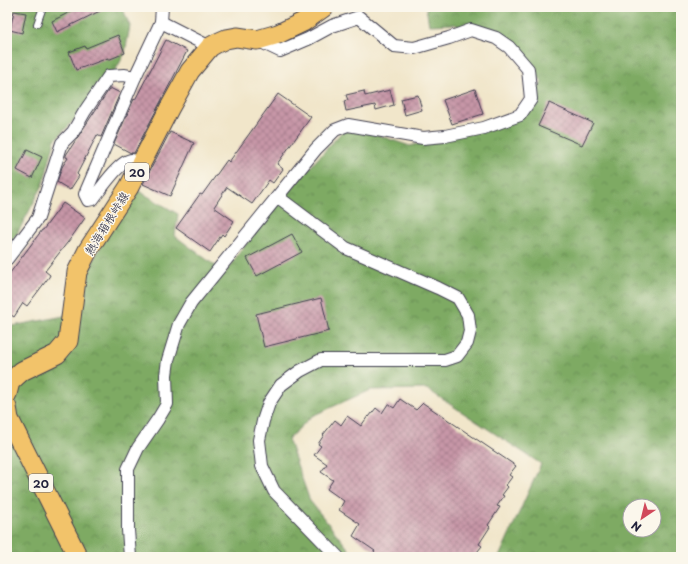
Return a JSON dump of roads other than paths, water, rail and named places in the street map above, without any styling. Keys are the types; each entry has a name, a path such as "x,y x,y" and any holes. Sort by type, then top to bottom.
{"main road":[{"name":"熱海箱根峠線","path":"7,394 10,382 22,371 57,354 68,341 77,272 88,250 129,187 168,109 190,71 210,47 226,39 237,37 258,40 278,34 303,22 324,7"},
{"name":"20","path":"7,407 9,419 78,557"}],"street":[{"path":"141,163 132,160 125,162 109,178 93,199 88,200 85,194 135,77 161,22 162,7"},
{"path":"130,557 128,530 128,469 138,448 167,404 166,375 168,360 179,324 191,304 316,149 335,130 348,125 424,138 445,136 484,128 520,116 531,99 528,69 509,47 496,38 471,30 414,48 394,46 359,17 332,26 308,39 280,51 258,40"},
{"path":"161,22 210,47"},
{"path":"7,259 38,218 62,143 73,132 85,111 109,76 124,75 135,77"},
{"path":"278,197 346,248 458,298 468,315 470,331 467,344 458,356 445,360 321,360 300,371 281,385 269,403 259,440 262,466 274,491 338,557"}],"lane":[{"path":"37,24 43,7"}]}
